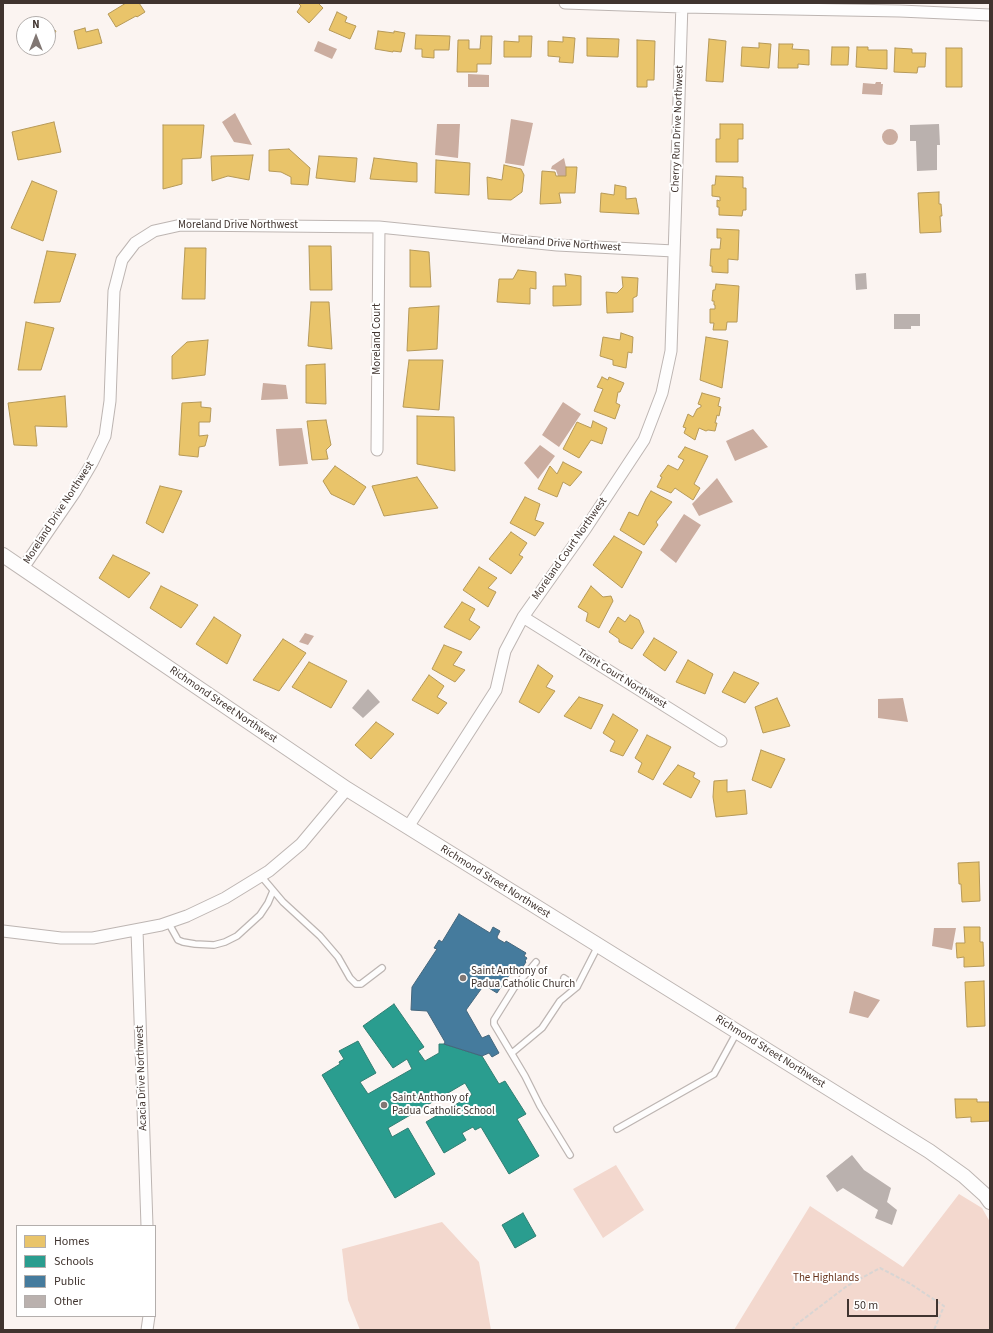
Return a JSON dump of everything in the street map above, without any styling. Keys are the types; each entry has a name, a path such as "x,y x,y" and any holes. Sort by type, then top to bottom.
{"street":[{"path":"565,3 886,7 990,16"},
{"name":"Cherry Run Drive Northwest","path":"674,251 682,5"},
{"name":"Moreland Drive Northwest","path":"23,568 75,492 92,463 105,436 110,401 114,291 122,260 135,243 154,231 181,225 379,227 557,245 674,251"},
{"name":"Moreland Court","path":"378,450 379,227"},
{"name":"Moreland Court Northwest","path":"408,827 496,690 505,651 523,617 586,528 644,440 662,393 671,351 674,251"},
{"name":"Richmond Street Northwest","path":"3,555 347,789 929,1151 964,1176 985,1195 990,1202"},
{"name":"Trent Court Northwest","path":"523,617 721,741"},
{"path":"3,930 61,938 93,938 137,930 168,922 206,908 269,871 301,844 347,789"},
{"name":"Acacia Drive Northwest","path":"137,930 147,1225"},
{"path":"147,1330 149,1317"}],"lane":[{"path":"261,876 273,891 320,936 338,957 350,978 356,984 361,984 382,968"},
{"path":"168,922 178,940 195,944 214,945 225,942 237,936 260,915 273,891"},
{"path":"512,1053 542,1028 560,1001 577,987 598,946"},
{"path":"536,962 514,988 494,1020 495,1027 512,1053 540,1106 570,1155"},
{"path":"564,978 577,987"},
{"path":"617,1129 714,1074 737,1032"}],"path":[{"path":"792,1330 797,1324 847,1286 880,1268 909,1283 944,1306 934,1330"}],"green space":[{"path":"616,1165 644,1210 603,1238 573,1189"},
{"name":"The Highlands","path":"959,1194 982,1208 990,1222 990,1330 734,1330 810,1206 903,1267"},
{"path":"442,1222 479,1262 491,1330 360,1330 348,1300 342,1249"}],"shaded area":[{"path":"318,41 337,49 332,59 314,51"},
{"path":"468,74 489,75 489,87 468,87"},
{"path":"876,82 881,82 881,84 883,84 882,95 862,94 863,83 875,84"},
{"path":"235,113 252,145 234,142 222,122"},
{"path":"511,119 533,123 524,166 505,163"},
{"path":"437,124 460,124 458,158 435,155"},
{"path":"890,129 897,134 898,137 893,144 890,145 883,140 882,137 887,130"},
{"path":"564,158 566,176 558,176 556,170 551,169 552,166"},
{"path":"263,383 286,385 288,399 261,400"},
{"path":"563,402 581,414 559,447 542,435"},
{"path":"302,428 308,464 279,466 276,429"},
{"path":"753,429 768,447 735,461 726,441"},
{"path":"540,445 555,456 538,479 524,463"},
{"path":"717,478 733,502 699,516 692,504"},
{"path":"684,514 701,525 676,563 660,550"},
{"path":"305,633 314,636 308,645 299,642"},
{"path":"903,698 908,722 878,718 878,699"},
{"path":"934,928 956,928 952,950 932,946"},
{"path":"854,991 880,1000 868,1018 849,1013"}],"building: Homes":[{"path":"126,3 139,3 145,12 116,27 108,14"},
{"path":"298,3 318,3 323,8 309,23 297,12 301,6"},
{"path":"337,12 347,17 345,22 356,26 350,39 329,30"},
{"path":"85,28 86,32 98,29 102,43 78,49 74,31"},
{"path":"378,31 405,33 401,52 375,49"},
{"path":"416,35 450,36 449,50 434,50 434,58 422,57 422,49 415,49"},
{"path":"481,36 492,36 491,64 477,64 477,72 457,72 458,40 469,40 469,49 480,49"},
{"path":"519,36 532,36 531,57 504,57 504,41 519,42"},
{"path":"563,37 575,38 573,63 559,62 560,57 548,56 548,41 563,42"},
{"path":"587,38 619,39 618,57 587,56"},
{"path":"709,39 726,41 723,82 706,81"},
{"path":"637,40 655,41 654,80 647,80 647,87 637,87"},
{"path":"759,43 771,44 769,68 741,66 742,47 759,48"},
{"path":"779,44 793,44 792,49 809,50 809,65 798,64 798,68 778,68"},
{"path":"832,47 849,47 848,65 831,65"},
{"path":"857,47 868,47 868,50 887,50 887,69 856,67"},
{"path":"895,48 912,49 912,53 926,53 925,67 918,67 917,73 894,72"},
{"path":"946,48 962,48 962,87 946,87"},
{"path":"54,122 61,152 18,160 12,132"},
{"path":"720,124 743,124 743,139 738,139 738,162 716,162 716,139 720,139"},
{"path":"163,125 204,125 201,158 182,159 182,184 163,189"},
{"path":"289,149 310,168 308,185 291,184 291,177 281,172 269,171 269,150"},
{"path":"253,155 249,180 228,176 212,181 211,156"},
{"path":"319,156 357,158 355,182 316,178"},
{"path":"374,158 417,163 417,182 370,179"},
{"path":"436,160 470,163 469,195 435,193"},
{"path":"504,165 521,169 524,175 522,192 511,200 488,199 487,177 502,180"},
{"path":"566,167 577,167 575,193 559,193 561,203 540,204 542,171 555,172 556,176 566,176"},
{"path":"716,176 743,177 743,188 746,188 746,210 743,210 742,216 719,215 717,200 720,201 720,197 712,196 712,185 715,185"},
{"path":"32,181 57,191 43,241 11,228"},
{"path":"615,185 626,187 626,199 636,198 639,214 600,212 601,193 614,195"},
{"path":"939,192 939,204 941,204 942,216 940,216 941,232 920,233 918,193"},
{"path":"717,229 739,230 738,260 728,259 728,273 712,272 712,266 710,266 711,249 720,249 721,238 717,238"},
{"path":"309,246 331,246 332,290 310,290"},
{"path":"185,248 206,248 205,299 182,299"},
{"path":"410,250 429,252 431,287 410,287"},
{"path":"47,251 76,254 60,302 34,303"},
{"path":"518,270 536,272 536,289 530,288 530,304 497,302 499,279 513,279"},
{"path":"565,274 581,276 581,305 553,306 553,286 566,286"},
{"path":"622,277 638,278 637,296 633,298 633,312 607,313 606,292 617,293 623,287"},
{"path":"716,284 739,286 737,322 727,322 726,330 713,330 714,323 710,323 710,309 715,309 714,301 712,301 713,290 715,290"},
{"path":"311,302 329,302 332,349 308,346"},
{"path":"439,306 437,349 407,351 409,308"},
{"path":"26,322 54,328 41,370 18,370"},
{"path":"621,333 633,337 632,353 628,352 626,368 613,365 613,360 600,356 603,337 620,340"},
{"path":"706,337 728,341 722,388 700,380"},
{"path":"208,340 205,375 172,379 172,356 187,342"},
{"path":"409,360 443,360 439,410 403,407"},
{"path":"325,364 326,404 306,403 306,365"},
{"path":"602,377 608,380 609,377 624,383 620,392 618,392 616,403 620,405 615,419 594,411 603,389 597,387"},
{"path":"702,393 720,398 718,406 721,407 719,416 717,415 715,423 717,423 715,431 706,431 699,428 695,440 684,433 686,428 683,427 688,414 693,417 697,409 701,407 701,405 698,404"},
{"path":"65,396 67,427 35,426 37,446 14,445 8,403"},
{"path":"201,402 201,407 211,408 210,422 199,422 199,436 208,435 205,446 199,447 198,457 179,455 182,403"},
{"path":"417,416 454,417 455,471 417,464"},
{"path":"326,420 331,445 326,450 328,459 312,460 307,421"},
{"path":"593,421 607,428 602,444 591,440 579,458 563,449 577,422 591,428"},
{"path":"685,447 708,456 694,484 700,488 693,500 675,488 671,493 657,487 662,477 660,476 668,465 678,470 684,460 678,457"},
{"path":"563,462 582,472 570,486 563,482 557,497 538,489 550,466 557,474"},
{"path":"335,466 366,487 354,505 331,494 323,481"},
{"path":"417,477 438,508 384,516 372,486"},
{"path":"160,486 182,491 163,533 146,523"},
{"path":"651,491 672,502 656,522 658,525 644,545 620,530 629,512 638,516"},
{"path":"525,497 540,504 535,520 544,523 535,536 510,523"},
{"path":"511,532 527,543 519,555 523,557 511,574 489,559"},
{"path":"614,536 642,552 622,588 593,565"},
{"path":"113,555 150,573 129,598 99,578"},
{"path":"479,567 497,578 488,588 496,592 488,607 463,590"},
{"path":"161,586 198,605 181,628 150,608"},
{"path":"591,586 603,597 611,596 613,601 599,628 586,621 588,613 578,607"},
{"path":"462,602 475,609 469,620 480,627 470,640 444,627"},
{"path":"630,615 639,620 644,632 632,649 619,642 619,639 609,632 618,617 625,622"},
{"path":"214,617 241,635 227,664 196,644"},
{"path":"654,638 677,652 665,671 643,655"},
{"path":"283,639 306,653 279,691 253,680"},
{"path":"444,645 462,652 453,665 465,670 455,682 432,669"},
{"path":"688,660 713,674 705,694 676,682"},
{"path":"309,662 347,681 331,708 292,687"},
{"path":"538,665 553,676 546,687 555,691 539,713 519,702"},
{"path":"734,672 759,683 745,703 722,692"},
{"path":"429,675 444,686 437,697 447,703 438,714 412,700"},
{"path":"579,697 603,705 591,729 564,716"},
{"path":"777,698 790,726 763,733 755,707"},
{"path":"613,714 638,730 623,756 610,751 615,741 603,733"},
{"path":"376,722 394,734 371,759 355,745"},
{"path":"647,735 671,747 653,780 638,772 642,763 635,758"},
{"path":"761,750 785,759 771,788 752,780"},
{"path":"678,765 695,773 693,777 700,781 691,798 663,784"},
{"path":"727,780 727,792 745,790 747,814 716,817 713,797 714,781"},
{"path":"979,862 980,901 962,902 958,863"},
{"path":"964,927 980,927 980,942 983,942 984,966 964,967 964,957 957,958 956,943 965,943"},
{"path":"984,981 985,1026 967,1027 965,982"},
{"path":"955,1099 977,1099 977,1102 990,1102 990,1121 971,1122 971,1117 956,1118"}],"building: Schools":[{"name":"Saint Anthony of Padua Catholic School","path":"394,1004 424,1047 418,1051 425,1061 439,1053 439,1044 444,1044 482,1056 499,1084 505,1081 526,1114 517,1119 539,1156 509,1174 481,1127 475,1130 473,1127 462,1133 466,1140 444,1153 426,1122 472,1095 465,1083 388,1128 392,1137 408,1128 435,1174 395,1198 322,1075 340,1064 339,1062 344,1059 339,1051 358,1041 376,1073 360,1082 368,1094 412,1069 407,1059 393,1068 363,1026"},
{"path":"523,1213 536,1236 515,1248 502,1225"}],"building: Public":[{"name":"Saint Anthony of Padua Catholic Church","path":"459,914 490,933 493,927 500,931 497,937 498,939 505,943 506,941 526,953 524,956 527,958 525,961 526,962 520,971 514,968 497,993 484,985 466,1010 482,1038 489,1035 499,1053 492,1057 489,1053 482,1056 444,1044 445,1042 427,1011 411,1010 412,987 437,949 434,948 439,940 442,942"}],"building: Other":[{"path":"939,124 940,145 937,145 937,170 917,171 916,141 910,141 910,125"},
{"path":"866,273 867,289 856,290 855,274"},
{"path":"894,314 920,314 920,326 911,326 911,329 894,329"},
{"path":"368,689 380,702 363,718 352,708"},
{"path":"852,1155 864,1170 891,1188 887,1202 897,1210 892,1225 875,1218 878,1210 843,1188 837,1192 826,1176"}],"place":[{"name":"Saint Anthony of Padua Catholic Church","path":"463,978"},
{"name":"Saint Anthony of Padua Catholic School","path":"384,1105"}]}
